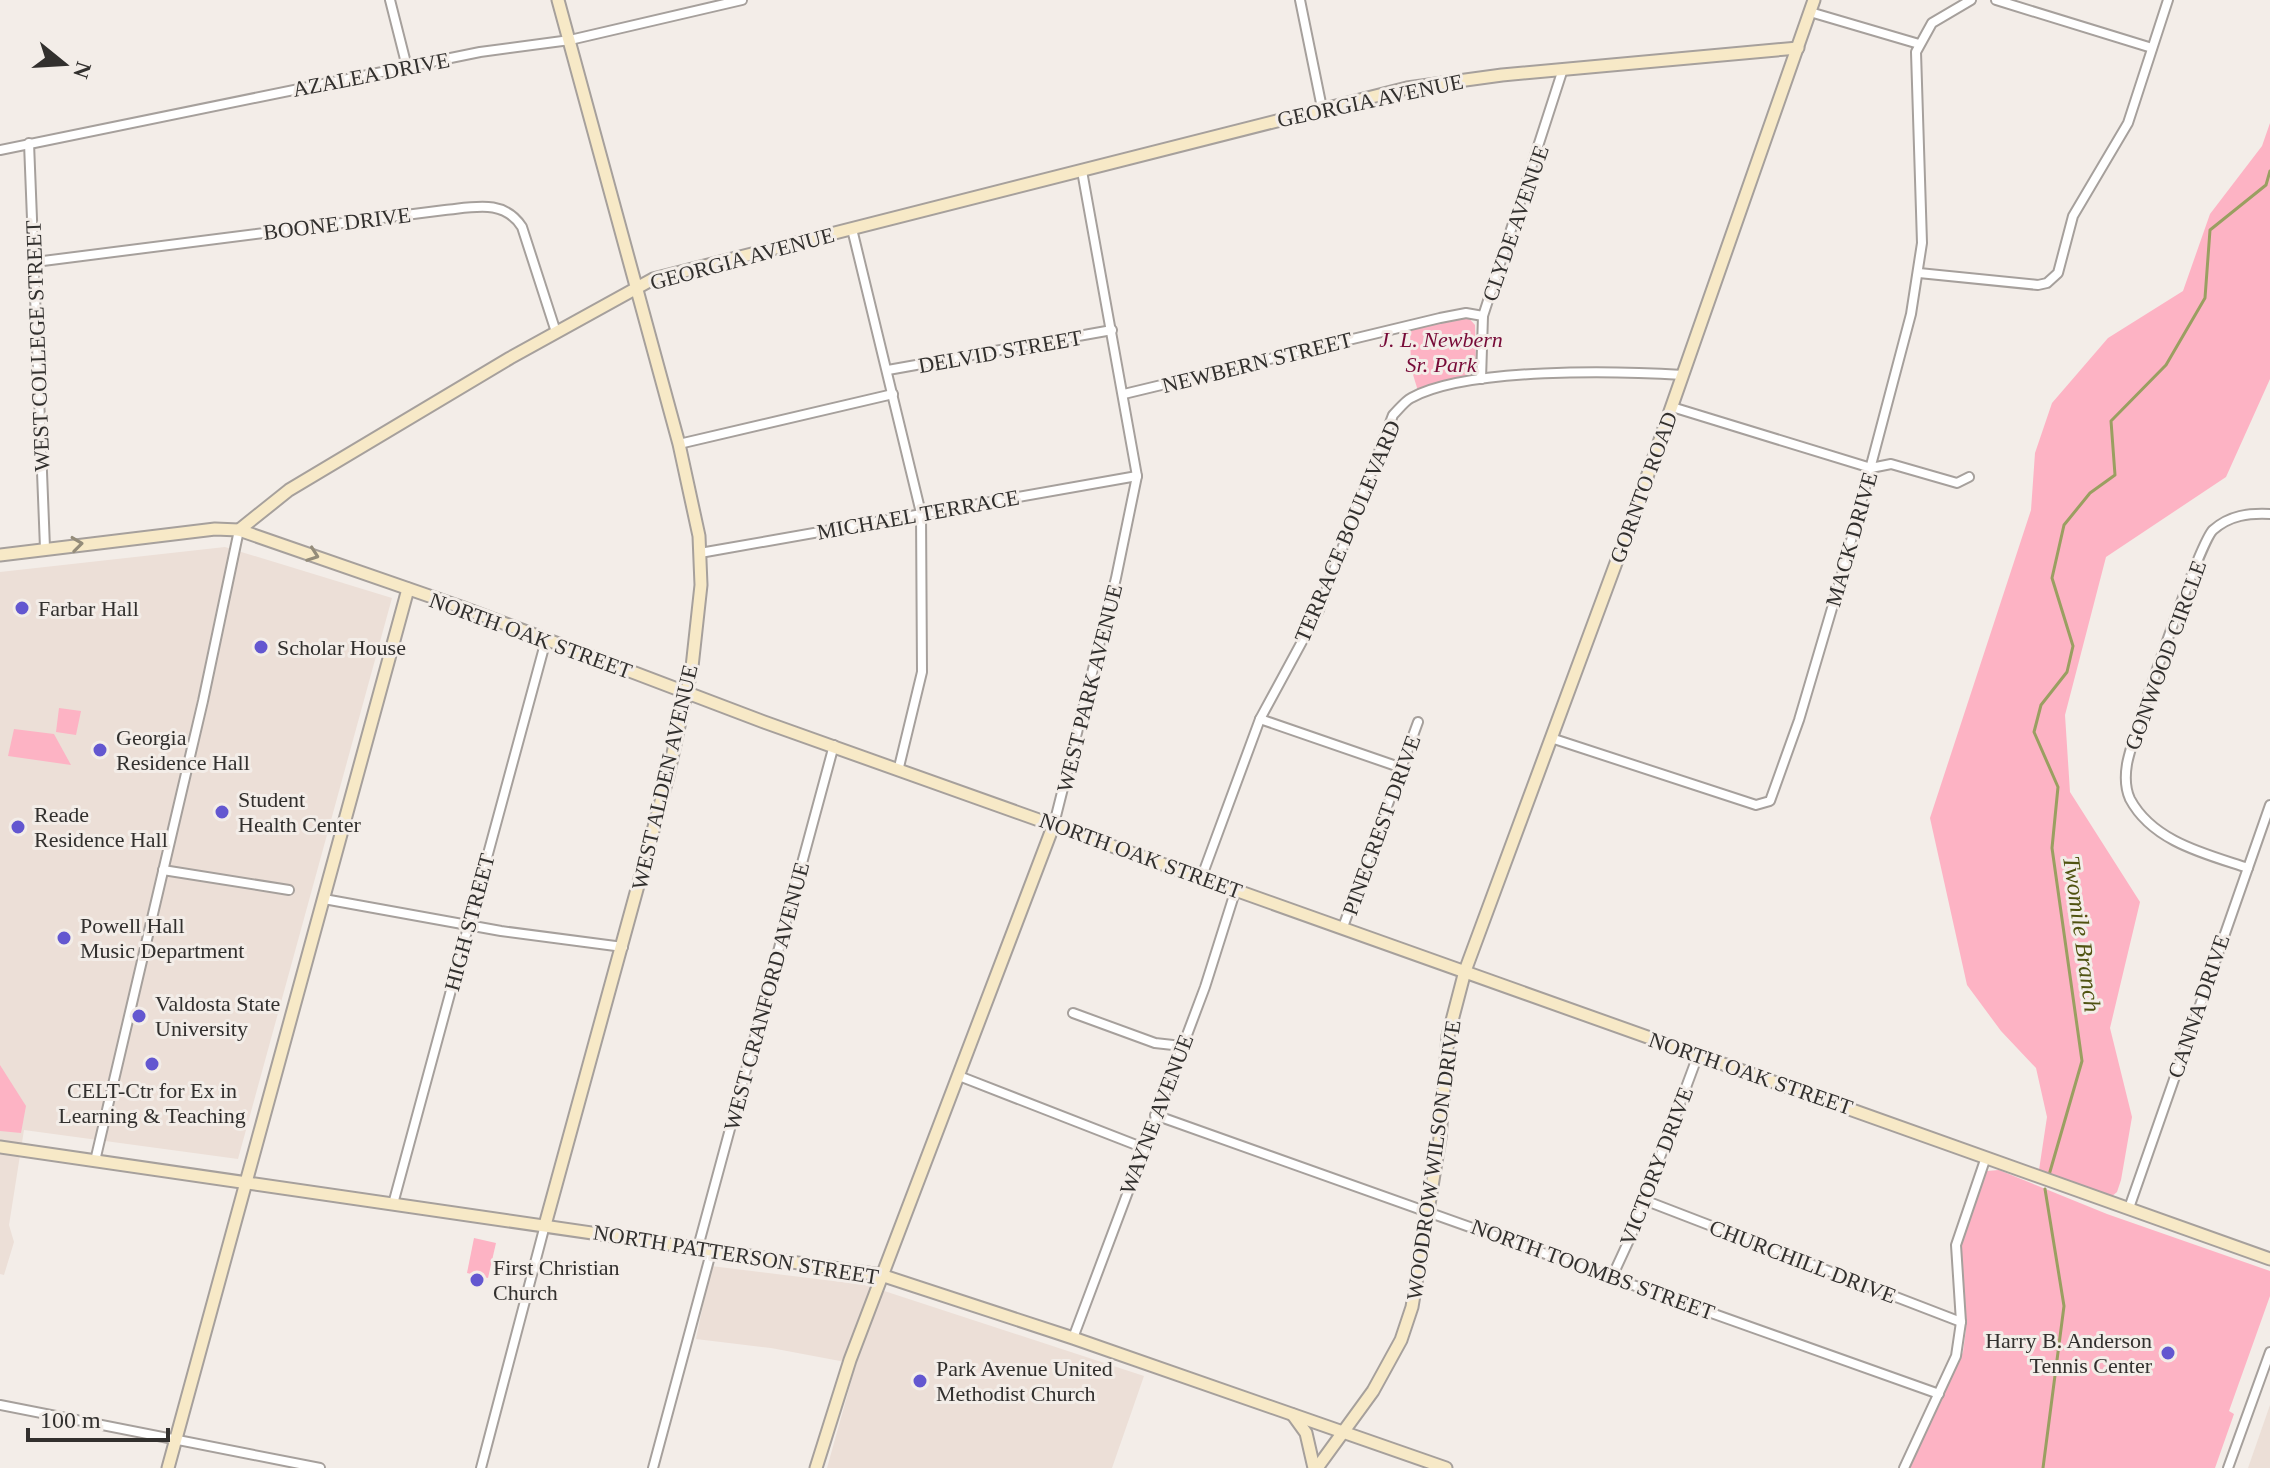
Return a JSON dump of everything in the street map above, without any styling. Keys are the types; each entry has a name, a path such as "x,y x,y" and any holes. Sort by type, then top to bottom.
{"street":[{"path":"390,0 407,67"},
{"name":"WEST ALDEN AVENUE","path":"545,1225 623,947 687,694 701,585 700,553 679,444 558,0"},
{"name":"AZALEA DRIVE","path":"0,150 407,67 539,42 570,40 742,0"},
{"path":"1300,0 1322,108"},
{"path":"1812,6 1919,44 1932,23 1971,0"},
{"path":"1996,0 2152,48"},
{"path":"1919,273 2038,285 2052,279 2064,258 2073,216 2128,123 2168,0"},
{"name":"GORNTO ROAD","path":"1465,971 1672,407 1812,6"},
{"name":"MACK DRIVE","path":"1551,738 1756,805 1770,801 1799,720 1871,468 1919,273 1922,243 1915,66 1919,44"},
{"name":"GEORGIA AVENUE","path":"239,530 289,490 556,332 653,279 1322,108 1448,81 1798,48"},
{"name":"CLYDE AVENUE","path":"1481,379 1483,316 1563,69"},
{"name":"WEST COLLEGE STREET","path":"29,143 45,548"},
{"name":"WEST PARK AVENUE","path":"816,1468 836,1401 881,1275 1054,824 1116,578 1137,476 1082,171"},
{"name":"BOONE DRIVE","path":"35,262 445,210 498,207 513,214 522,227 556,332"},
{"path":"852,229 921,513 922,672 899,767"},
{"name":"NEWBERN STREET","path":"1124,394 1440,318 1466,313 1483,316"},
{"name":"DELVID STREET","path":"888,370 1112,330"},
{"name":"TERRACE BOULEVARD","path":"1202,876 1260,719 1318,612 1393,415 1410,398 1481,379 1625,372 1683,375"},
{"name":"DELVID STREET","path":"679,444 893,394"},
{"path":"1672,407 1871,468 1891,464 1957,483 1969,477"},
{"name":"MICHAEL TERRACE","path":"700,553 1137,476"},
{"name":"GONWOOD CIRCLE","path":"2248,868 2182,844 2157,830 2129,797 2126,776 2144,709 2211,532 2241,515 2270,514"},
{"name":"NORTH OAK STREET","path":"0,555 215,529 239,530 408,589 687,694 899,767 2270,1259"},
{"path":"95,1161 239,530"},
{"path":"168,1468 408,589"},
{"name":"HIGH STREET","path":"393,1204 546,640"},
{"path":"1260,719 1402,768"},
{"name":"PINECREST DRIVE","path":"1343,927 1418,722"},
{"name":"WEST CRANFORD AVENUE","path":"698,1247 834,745"},
{"name":"CANNA DRIVE","path":"2129,1208 2270,805"},
{"path":"163,870 289,890"},
{"name":"WAYNE AVENUE","path":"1073,1338 1182,1046 1236,889"},
{"path":"324,899 469,926 623,947"},
{"name":"WOODROW WILSON DRIVE","path":"1316,1468 1346,1432 1401,1340 1412,1307 1440,1138 1448,1036 1465,971"},
{"path":"1073,1013 1155,1043 1182,1046"},
{"name":"VICTORY DRIVE","path":"1612,1277 1698,1055"},
{"path":"959,1076 1144,1148"},
{"name":"NORTH TOOMBS STREET","path":"1155,1115 1939,1394"},
{"name":"NORTH PATTERSON STREET","path":"0,1147 881,1275 1073,1338 1446,1468"},
{"path":"1904,1468 1956,1356 1961,1322 1956,1245 1986,1157"},
{"name":"CHURCHILL DRIVE","path":"1644,1200 1961,1322"},
{"path":"481,1468 545,1225"},
{"path":"653,1468 712,1249"},
{"path":"2228,1468 2270,1352"},
{"path":"0,1405 320,1468"},
{"path":"1293,1414 1306,1433 1316,1468"}],"shaded area":[{"name":"Valdosta State University","path":"225,547 392,598 238,1159 24,1130 9,1225 14,1242 4,1275 0,1274 0,572"},
{"path":"711,1266 866,1285 1144,1376 1112,1468 827,1468 856,1364 771,1348 696,1339"},
{"path":"2270,1405 2270,1468 2248,1468"}],"green space":[{"path":"2270,123 2270,379 2226,477 2106,557 2065,715 2070,792 2140,902 2110,1028 2132,1117 2121,1180 2117,1192 2111,1197 2039,1170 2047,1117 2036,1068 2001,1031 1967,985 1930,818 2031,510 2035,453 2052,403 2108,338 2183,291 2210,214 2262,146"},
{"name":"J. L. Newbern Sr. Park","path":"1466,315 1475,325 1476,367 1473,376 1418,391 1411,368 1410,327"},
{"path":"59,708 81,711 76,735 56,732"},
{"path":"14,729 54,734 71,765 8,756"},
{"path":"0,1065 26,1106 21,1133 0,1131"},
{"path":"1999,1170 2107,1214 2270,1271 2270,1296 2229,1411 2234,1414 2215,1468 1908,1468 1963,1352 1966,1329 1958,1250 1983,1175 1987,1171"},
{"path":"474,1238 496,1243 488,1278 467,1273"}],"waterway":[{"name":"Twomile Branch","path":"2049,1175 2082,1061 2052,848 2058,787 2034,732 2041,705 2067,672 2073,646 2052,578 2064,525 2090,493 2115,475 2111,421 2166,365 2205,298 2210,230 2266,185 2270,171"},
{"name":"Twomile Branch","path":"2043,1468 2064,1306 2045,1189"}],"place":[{"name":"Farbar Hall","path":"22,608"},
{"name":"Scholar House","path":"261,647"},
{"name":"Georgia Residence Hall","path":"100,750"},
{"name":"Student Health Center","path":"222,812"},
{"name":"Reade Residence Hall","path":"18,827"},
{"name":"Powell Hall Music Department","path":"64,938"},
{"name":"Valdosta State University","path":"139,1016"},
{"name":"CELT-Ctr for Ex in Learning & Teaching","path":"152,1064"},
{"name":"First Christian Church","path":"477,1280"},
{"name":"Harry B. Anderson Tennis Center","path":"2168,1353"},
{"name":"Park Avenue United Methodist Church","path":"920,1381"}]}
